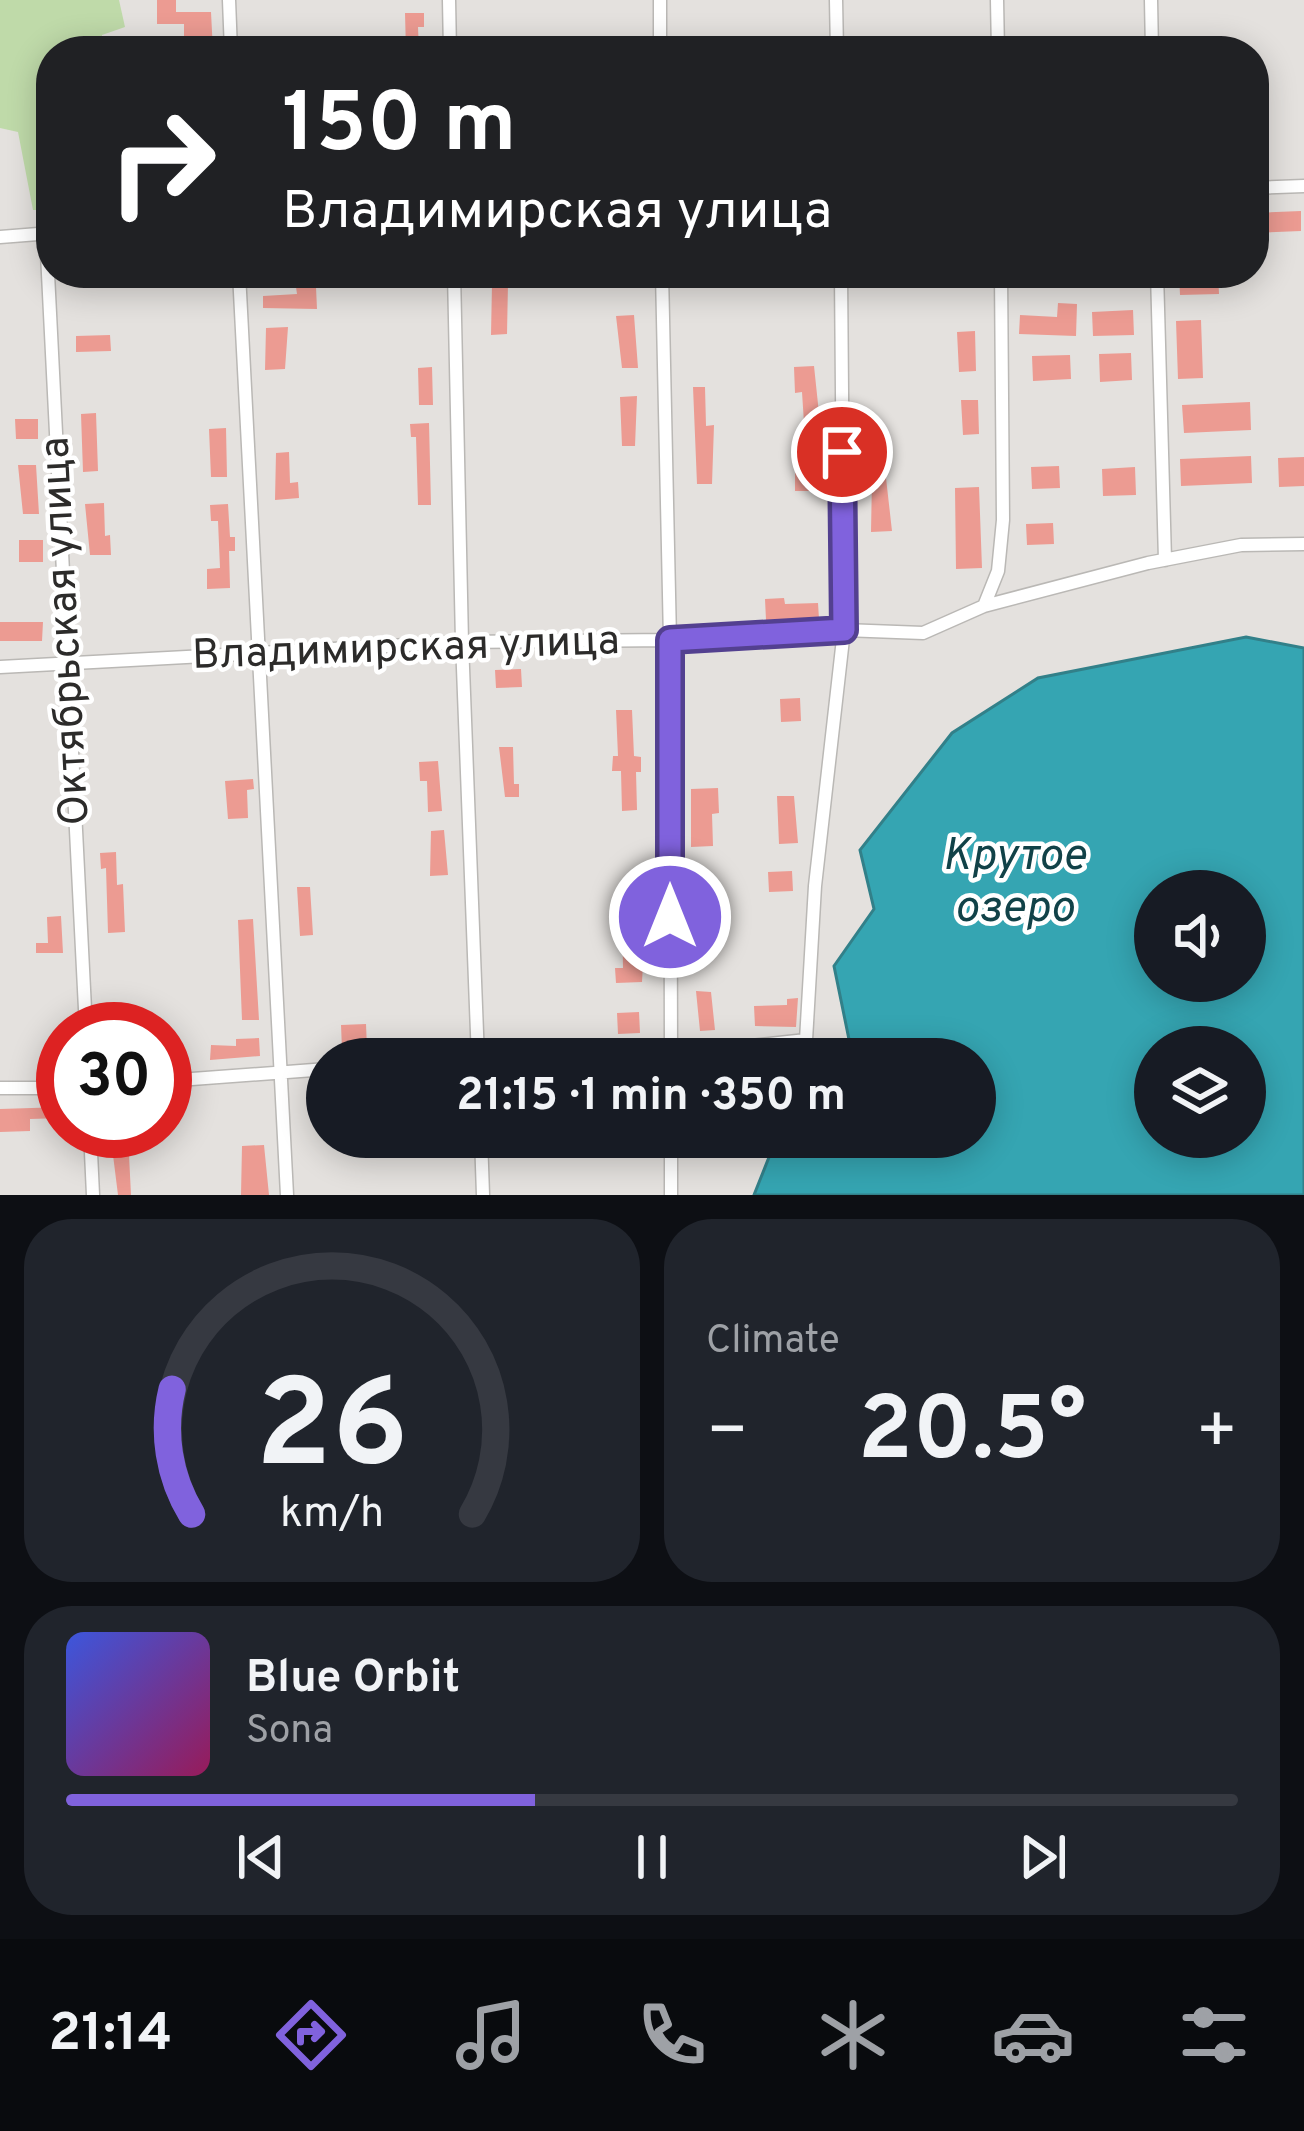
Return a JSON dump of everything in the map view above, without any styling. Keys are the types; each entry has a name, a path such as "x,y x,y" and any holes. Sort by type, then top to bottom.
{"street":[{"path":"229,0 230,36"},
{"path":"448,0 449,36"},
{"path":"660,0 661,36"},
{"path":"836,0 837,36"},
{"path":"997,0 998,36"},
{"path":"1151,0 1152,36"},
{"path":"1269,187 1304,186"},
{"path":"0,237 36,234"},
{"name":"Октябрьская улица","path":"51,288 85,1002"},
{"path":"240,288 287,1195"},
{"path":"454,288 477,1038"},
{"path":"662,288 670,640 671,1038"},
{"path":"806,1038 815,886 844,630 841,288"},
{"path":"984,606 998,571 1003,520 1001,288"},
{"path":"1157,288 1165,560"},
{"name":"Владимирская улица","path":"0,667 462,642 670,640 844,630 923,632 984,606 1165,560 1241,545 1304,544"},
{"path":"192,1079 306,1070"},
{"path":"0,1088 36,1088"},
{"path":"91,1158 93,1195"},
{"path":"482,1158 483,1195"},
{"path":"671,1158 671,1195"}],"green space":[{"path":"0,0 119,0 125,27 102,36 36,36 36,210 18,132 0,128"}],"water":[{"name":"Крутое озеро","path":"1246,637 1304,648 1304,1195 754,1195 769,1158 996,1158 996,1038 849,1038 834,966 874,909 860,850 952,733 1038,678"}],"building":[{"path":"157,0 176,0 176,12 211,12 212,36 184,36 184,24 157,24"},
{"path":"405,13 424,13 418,36 406,36"},
{"path":"1301,211 1301,231 1269,232 1269,212"},
{"path":"296,288 316,288 317,309 263,308 263,296 297,294"},
{"path":"492,288 508,288 507,334 491,335"},
{"path":"1180,288 1219,288 1219,294 1180,295"},
{"path":"1058,303 1077,304 1076,336 1019,334 1020,315 1057,317"},
{"path":"1133,310 1134,335 1093,336 1092,312"},
{"path":"634,315 638,368 622,368 616,316"},
{"path":"1201,320 1203,378 1178,379 1176,321"},
{"path":"288,327 285,369 265,370 266,328"},
{"path":"975,331 976,371 959,372 957,332"},
{"path":"110,335 111,351 76,352 76,336"},
{"path":"1131,353 1132,380 1100,382 1099,354"},
{"path":"1070,355 1071,379 1033,381 1032,356"},
{"path":"814,366 820,423 804,423 794,367"},
{"path":"432,367 433,405 419,405 418,368"},
{"path":"693,387 705,387 706,426 714,425 712,484 697,484"},
{"path":"637,396 635,446 622,446 620,397"},
{"path":"961,400 978,400 979,434 963,435"},
{"path":"1250,402 1251,430 1184,433 1182,405"},
{"path":"96,413 98,471 83,472 81,414"},
{"path":"15,419 38,419 38,439 16,439"},
{"path":"429,423 431,505 418,505 416,437 411,437 410,424"},
{"path":"226,428 227,477 211,477 209,429"},
{"path":"814,446 818,491 795,491 795,447"},
{"path":"289,452 290,483 298,482 299,498 275,500 276,453"},
{"path":"1251,456 1252,483 1181,486 1180,459"},
{"path":"1304,457 1304,486 1279,487 1278,458"},
{"path":"18,465 36,465 39,514 23,514"},
{"path":"1059,466 1060,488 1032,489 1031,467"},
{"path":"1135,467 1136,495 1103,496 1102,469"},
{"path":"886,478 892,531 871,532 872,479"},
{"path":"979,487 982,568 956,569 955,488"},
{"path":"104,503 111,555 90,555 85,504"},
{"path":"228,504 230,537 235,537 235,551 229,551 230,588 207,589 207,569 220,568 218,521 211,521 210,505"},
{"path":"1053,523 1054,544 1027,545 1026,524"},
{"path":"19,540 43,540 43,562 19,562"},
{"path":"784,598 785,604 818,603 819,619 766,620 765,599"},
{"path":"0,622 43,622 42,641 0,641"},
{"path":"521,669 522,687 496,688 495,670"},
{"path":"800,698 801,721 781,722 780,699"},
{"path":"616,710 632,710 634,756 641,757 641,772 636,772 637,810 622,811 621,771 612,771 613,756 618,756"},
{"path":"499,747 513,747 519,797 505,797"},
{"path":"438,761 442,811 428,812 427,781 420,781 419,762"},
{"path":"253,779 254,789 247,790 248,818 228,819 225,781"},
{"path":"718,788 719,813 712,814 713,846 691,847 691,789"},
{"path":"777,796 794,796 798,843 779,844"},
{"path":"444,830 448,875 430,876 431,831"},
{"path":"116,852 125,932 108,933 106,868 101,869 100,853"},
{"path":"792,871 793,891 769,892 768,872"},
{"path":"692,872 708,872 709,905 717,905 718,926 698,927"},
{"path":"297,887 310,887 313,935 300,936"},
{"path":"646,908 642,982 616,983 615,968 623,968 622,909"},
{"path":"61,916 63,953 36,953 36,943 48,943 47,917"},
{"path":"253,919 259,1020 242,1020 238,920"},
{"path":"696,991 711,992 715,1030 700,1031"},
{"path":"798,998 796,1027 755,1026 754,1006 787,1005 787,999"},
{"path":"639,1012 640,1033 618,1034 617,1013"},
{"path":"366,1024 367,1038 342,1038 341,1025"},
{"path":"259,1038 260,1056 210,1060 211,1045 236,1046 236,1039"},
{"path":"36,1108 36,1119 30,1119 30,1131 0,1132 0,1109"},
{"path":"264,1145 269,1195 241,1195 242,1146"},
{"path":"113,1158 129,1158 131,1195 118,1195"}],"route":[{"path":"670,917 670,640 844,630 842,452"}]}
